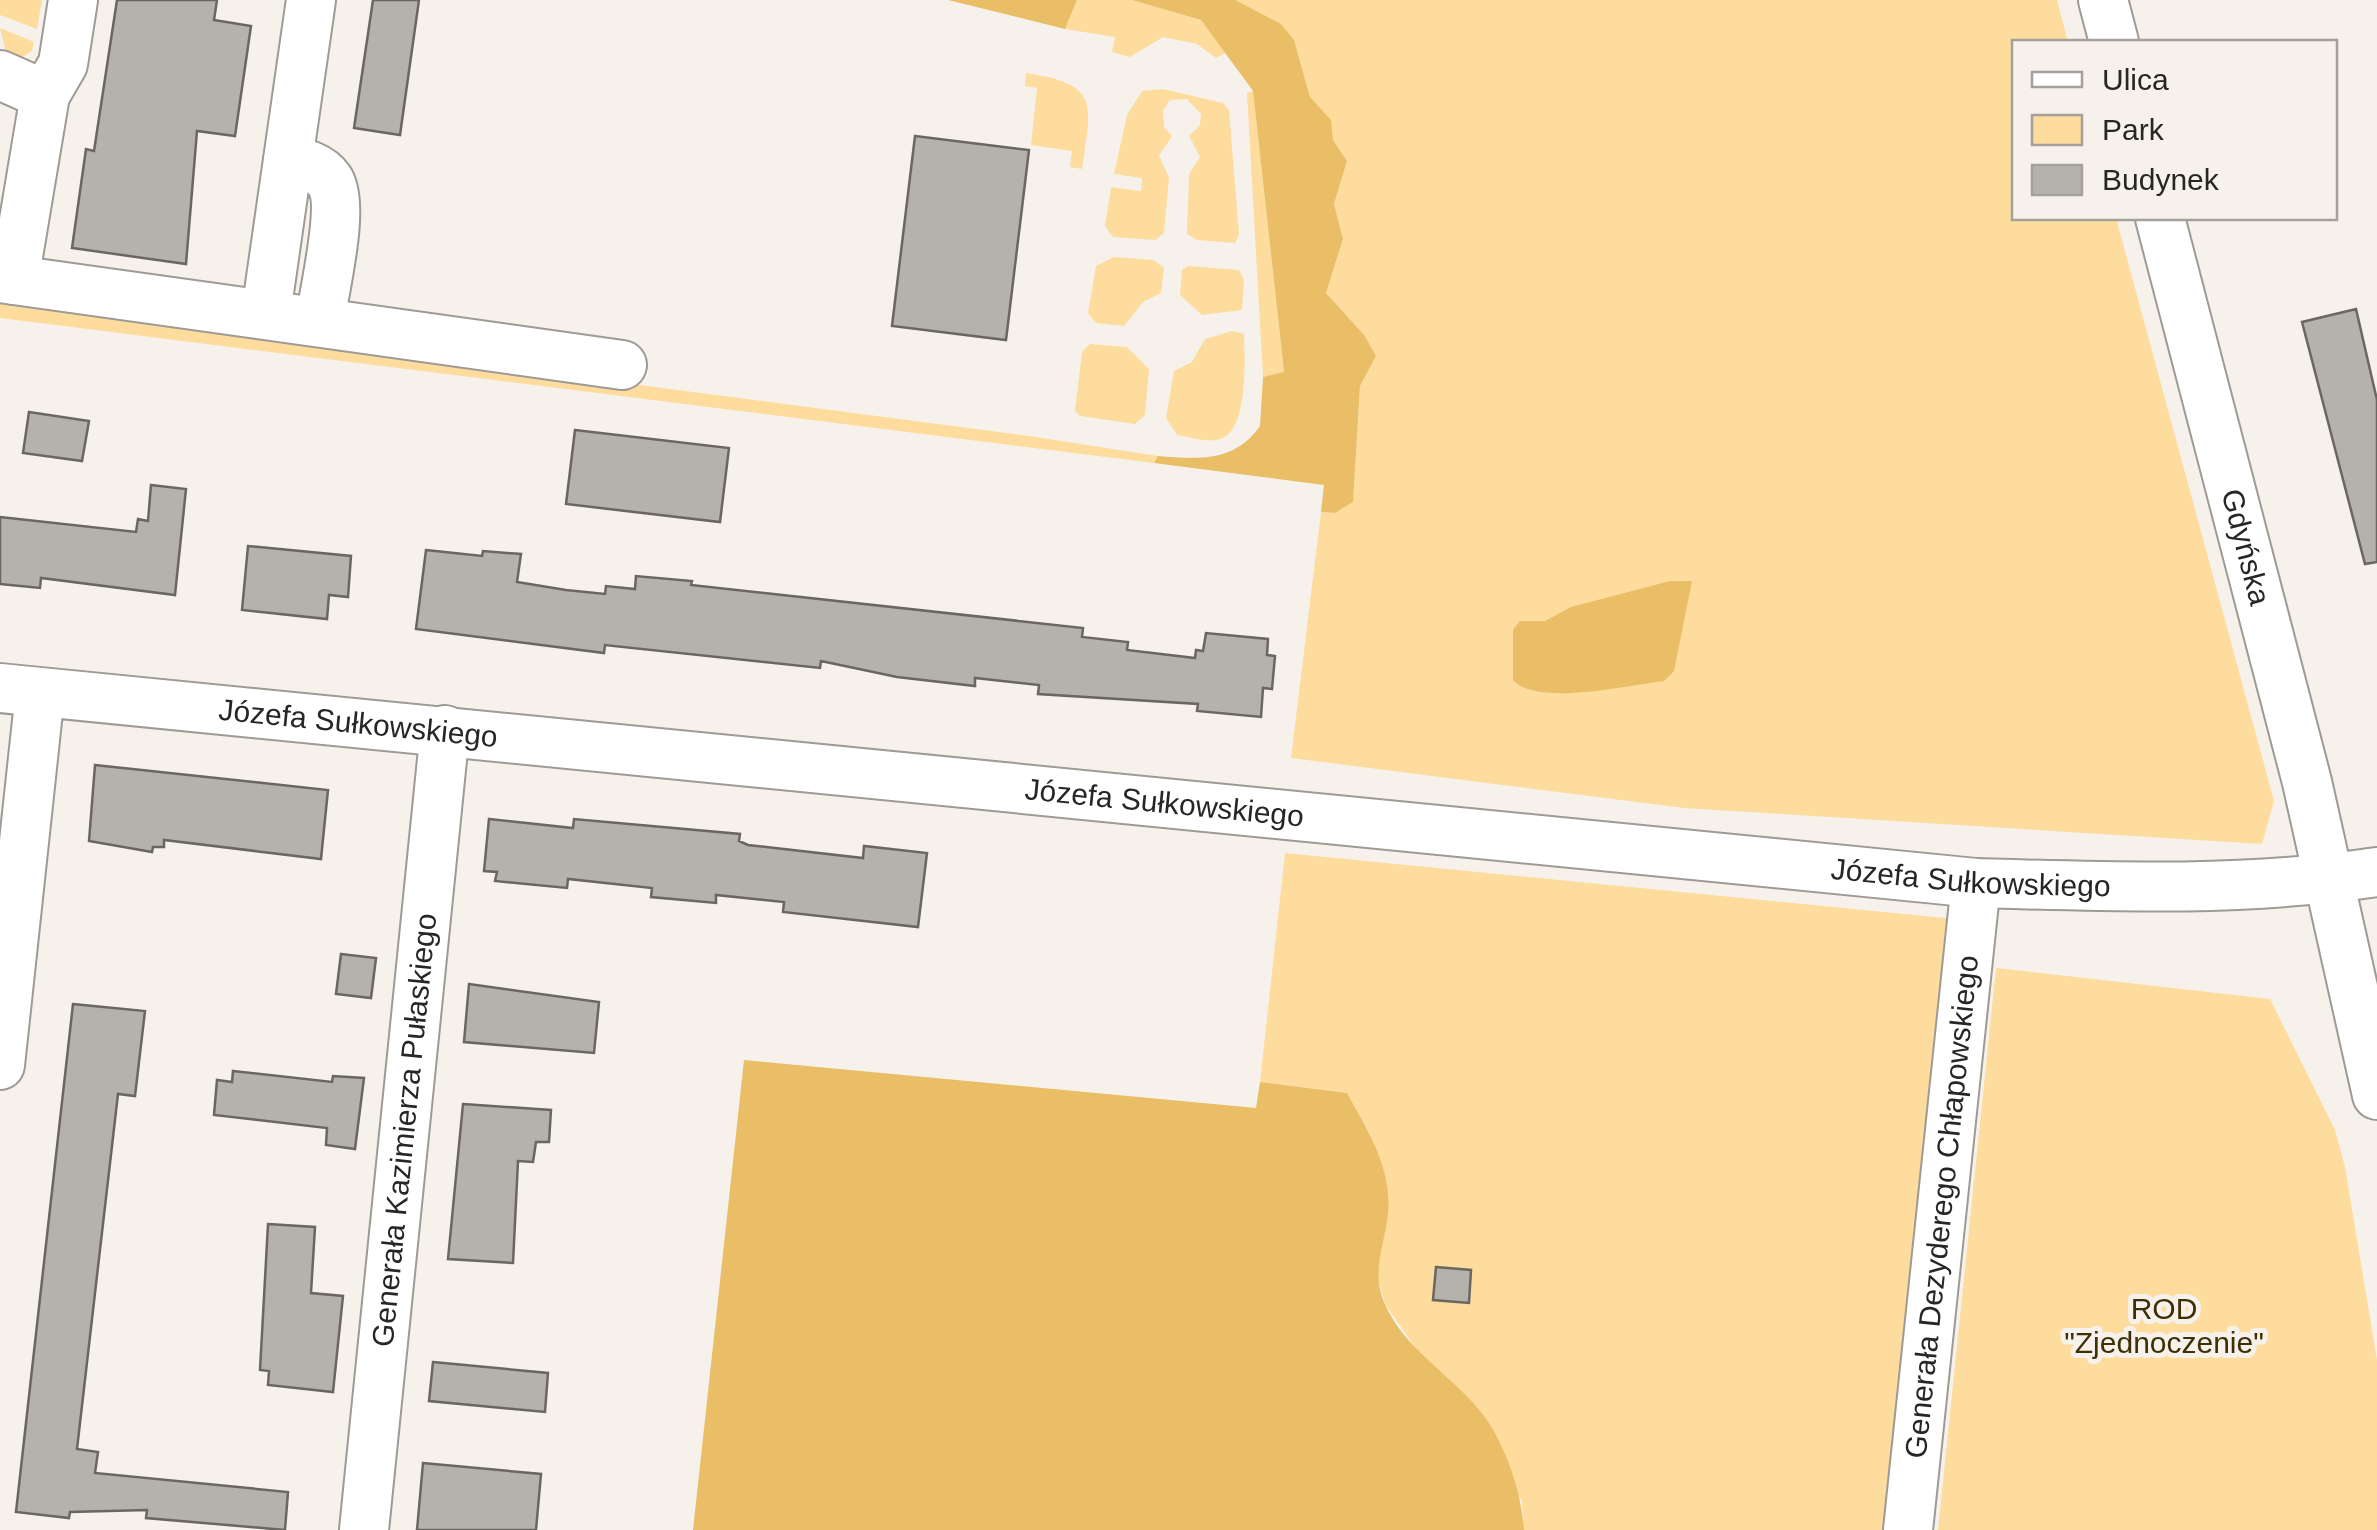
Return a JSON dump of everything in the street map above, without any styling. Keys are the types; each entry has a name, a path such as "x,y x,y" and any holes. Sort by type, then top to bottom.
{"street":[{"path":"73,0 64,64 45,95 7,279 622,365"},
{"path":"266,313 311,0"},
{"path":"2103,0 2113,40"},
{"path":"0,75 45,95"},
{"path":"288,160 317,170 334,190 335,216 320,321"},
{"name":"Gdyńska","path":"2161,220 2330,878 2377,1095"},
{"path":"0,1065 20,691"},
{"name":"Józefa Sułkowskiego","path":"20,691 1976,883 2172,890 2330,878"},
{"name":"Generała Kazimierza Pułaskiego","path":"364,1530 445,730"},
{"path":"2330,878 2377,872"},
{"name":"Generała Dezyderego Chłapowskiego","path":"1908,1530 1976,883"}],"green space":[{"path":"0,0 42,0 37,29 0,15"},
{"path":"1077,0 1132,0 1201,20 1226,53 1216,58 1197,44 1163,37 1130,57 1112,52 1115,37 1065,29"},
{"path":"1229,0 2057,0 2067,40 2012,40 2012,220 2117,220 2274,801 2262,844 1684,808 1291,758 1321,512 1335,513 1353,502 1360,386 1376,356 1365,336 1326,293 1343,239 1334,204 1347,161 1333,140 1330,120 1310,97 1294,40"},
{"path":"0,28 34,42 32,51 21,58 7,56"},
{"path":"1026,73 1068,84 1086,101 1088,128 1082,169 1070,167 1072,151 1031,145 1037,88 1025,86"},
{"path":"1163,89 1223,103 1229,110 1239,234 1235,243 1197,240 1187,234 1189,174 1200,157 1189,136 1200,125 1201,114 1187,99 1170,100 1163,110 1164,127 1172,136 1159,156 1169,177 1164,233 1155,240 1113,237 1105,226 1111,187 1141,191 1142,178 1114,174 1127,115 1142,91"},
{"path":"1253,91 1284,373 1263,377 1247,93"},
{"path":"1114,257 1154,260 1164,268 1161,293 1143,302 1124,326 1096,323 1088,313 1096,266"},
{"path":"1188,266 1239,270 1244,280 1242,310 1202,315 1180,295 1182,270"},
{"path":"0,301 1158,456 1154,463 0,318"},
{"path":"1232,331 1244,334 1243,391 1237,420 1231,431 1218,440 1177,435 1166,418 1174,371 1192,362 1205,339"},
{"path":"1090,344 1127,347 1149,369 1145,415 1135,424 1080,416 1075,411 1082,352"},
{"path":"1285,853 1955,919 1889,1530 1524,1530 1522,1501 1385,1304 1376,1271 1388,1214 1370,1134 1347,1093 1260,1082"},
{"name":"ROD \"Zjednoczenie\"","path":"1996,968 2270,999 2335,1130 2345,1167 2377,1360 2377,1530 1938,1530"}],"shaded area":[{"path":"948,0 1077,0 1065,29"},
{"path":"1132,0 1235,0 1281,24 1294,40 1310,97 1331,120 1333,140 1347,161 1334,204 1343,239 1326,293 1365,336 1376,356 1360,386 1353,502 1335,513 1321,512 1324,485 1154,463 1158,456 1201,458 1239,447 1260,426 1263,377 1284,372 1253,91 1201,20"},
{"path":"1670,581 1692,581 1674,671 1664,681 1562,693 1525,688 1513,680 1513,630 1520,621 1545,621 1571,607"},
{"path":"744,1060 1256,1108 1260,1082 1347,1093 1377,1150 1386,1181 1388,1213 1379,1268 1384,1302 1416,1348 1472,1402 1492,1428 1512,1471 1524,1530 693,1530"}],"building":[{"path":"117,0 217,0 214,20 251,26 235,136 197,131 186,264 72,248 86,149 94,151"},
{"path":"373,0 419,0 400,135 354,128"},
{"path":"915,136 1029,150 1006,340 892,326"},
{"path":"2356,309 2377,400 2377,562 2365,564 2302,322"},
{"path":"29,412 89,421 82,461 23,453"},
{"path":"575,430 729,448 720,522 566,504"},
{"path":"151,485 186,489 175,595 41,578 40,588 0,584 0,517 136,532 138,519 148,521"},
{"path":"248,546 351,556 348,597 329,595 327,619 242,610"},
{"path":"426,550 482,556 483,551 521,554 517,582 566,590 605,594 606,586 635,589 636,576 692,581 691,585 1083,628 1082,637 1128,642 1127,650 1195,658 1196,650 1203,651 1206,633 1268,639 1267,655 1275,656 1272,689 1263,688 1261,717 1197,711 1198,704 1038,694 1039,685 975,678 975,686 897,677 821,661 820,668 605,645 604,653 416,629"},
{"path":"95,765 328,790 321,859 164,840 164,847 153,847 152,852 89,841"},
{"path":"489,819 573,828 574,819 740,834 739,841 748,845 863,858 864,846 927,853 918,927 783,912 784,902 716,895 716,903 651,897 652,888 568,879 567,888 495,881 497,872 484,871"},
{"path":"341,954 376,958 371,998 336,994"},
{"path":"469,984 599,1002 594,1053 464,1042"},
{"path":"73,1004 145,1011 135,1096 118,1094 77,1449 98,1452 95,1473 288,1492 285,1530 146,1518 147,1510 70,1512 69,1518 16,1512"},
{"path":"233,1071 332,1082 333,1076 364,1078 355,1149 326,1145 327,1128 214,1115 217,1080 232,1082"},
{"path":"463,1104 551,1110 549,1142 536,1142 533,1162 518,1161 513,1263 448,1259"},
{"path":"268,1224 315,1227 311,1293 343,1296 333,1392 268,1385 269,1371 260,1370"},
{"path":"1436,1267 1471,1270 1469,1303 1433,1300"},
{"path":"433,1362 548,1373 545,1412 429,1401"},
{"path":"423,1463 541,1474 536,1530 417,1530"}]}
